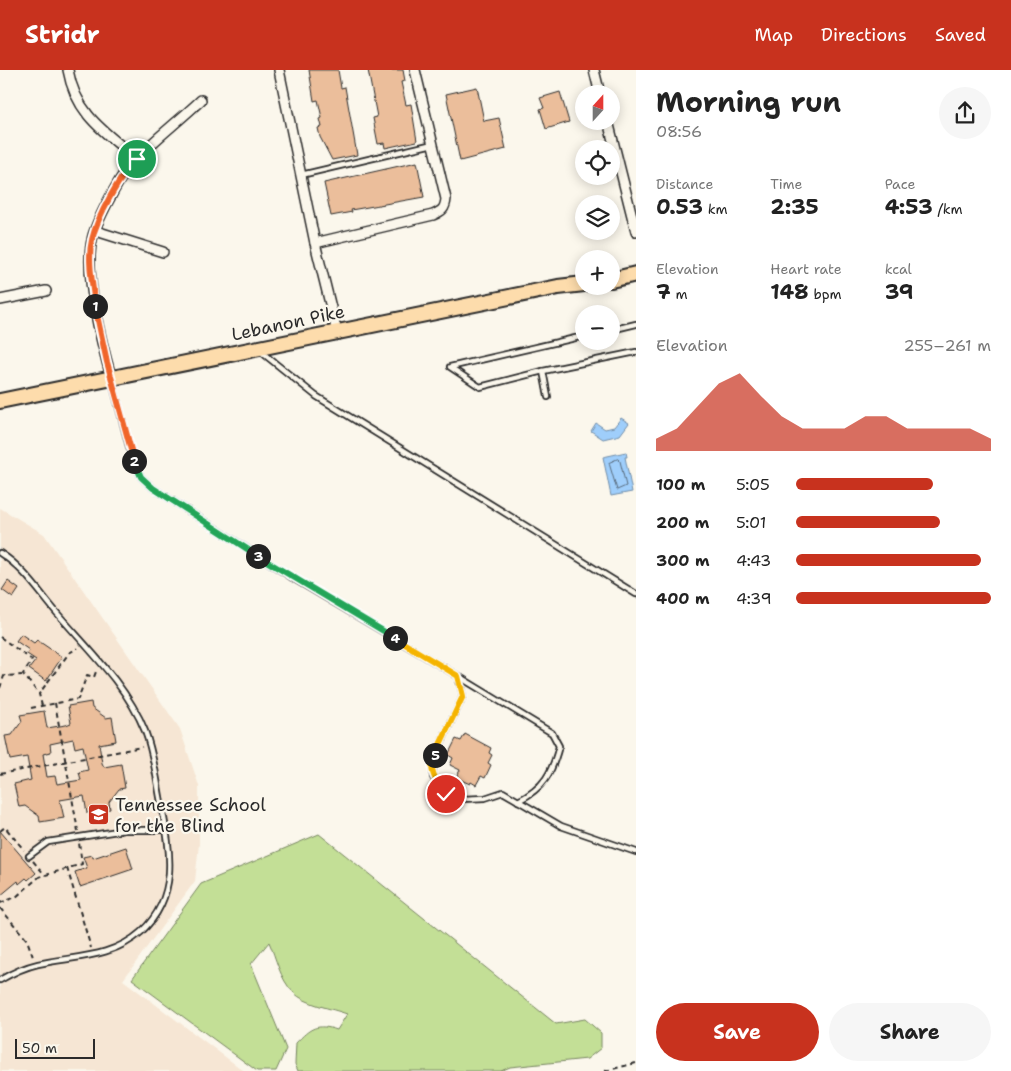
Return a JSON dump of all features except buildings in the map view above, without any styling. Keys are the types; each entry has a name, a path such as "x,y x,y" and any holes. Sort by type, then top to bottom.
{"main road":[{"path":"620,278 636,274"},
{"name":"Lebanon Pike","path":"0,401 112,380 257,348 575,285"}],"street":[{"path":"68,70 80,102 93,123 137,159"},
{"path":"280,70 315,243 337,332"},
{"path":"315,243 441,212 446,206 446,199 415,70"},
{"path":"594,70 598,85"},
{"path":"112,380 96,314 91,274 92,240 106,207 130,166 201,100"},
{"path":"610,130 636,232"},
{"path":"96,231 163,252"},
{"path":"0,300 46,291"}],"lane":[{"path":"301,175 433,144"},
{"path":"620,328 636,324"},
{"path":"575,338 450,367 480,387 543,371 636,352"},
{"path":"257,348 316,396 636,594"},
{"path":"543,371 548,397"},
{"path":"112,380 131,454 141,477 153,488 291,577 552,733 559,746 554,768 535,793 518,801"},
{"path":"0,553 22,572 99,663 130,704 149,745 167,830 170,874 168,888 158,909 142,931 132,939 112,951 36,965 0,980"},
{"path":"458,676 463,696 432,760 433,777 446,794 462,799 485,798 503,792 561,826 636,852"},
{"path":"29,856 48,842 124,830 167,830"}],"path":[{"path":"0,637 32,660 23,674"},
{"path":"39,694 69,653 83,644"},
{"path":"31,708 78,699 87,675 94,677 99,663"},
{"path":"0,688 4,676 23,674"},
{"path":"23,674 39,694 42,706"},
{"path":"0,903 16,897 45,875 82,864 54,703"},
{"path":"0,774 65,763 149,745"},
{"path":"0,831 4,827 45,875"},
{"path":"67,868 94,955"},
{"path":"0,908 27,940 36,965"},
{"path":"605,1071 636,1063"}],"shaded area":[{"name":"Tennessee School for the Blind","path":"0,508 44,534 180,729 199,786 199,844 195,881 123,980 244,1071 0,1071"}],"green space":[{"path":"319,834 556,1024 585,1019 601,1033 601,1048 587,1059 510,1067 501,1071 298,1071 295,1064 296,1043 314,1028 324,1027 337,1030 347,1014 312,1003 293,992 282,975 269,942 251,964 286,1049 276,1071 257,1071 132,979 201,884"}],"water":[{"path":"621,418 629,423 620,435 603,439 591,431 596,423 605,429 614,427"},
{"path":"626,452 627,457 625,457 632,492 611,496 603,457"}],"place":[{"name":"Tennessee School for the Blind","path":"99,815"}],"route":[{"path":"137,159 130,166 106,207 92,240 91,274 96,314 107,362 131,454 141,477 153,488 291,577 458,676 463,696 432,760 433,777 446,794"}]}
